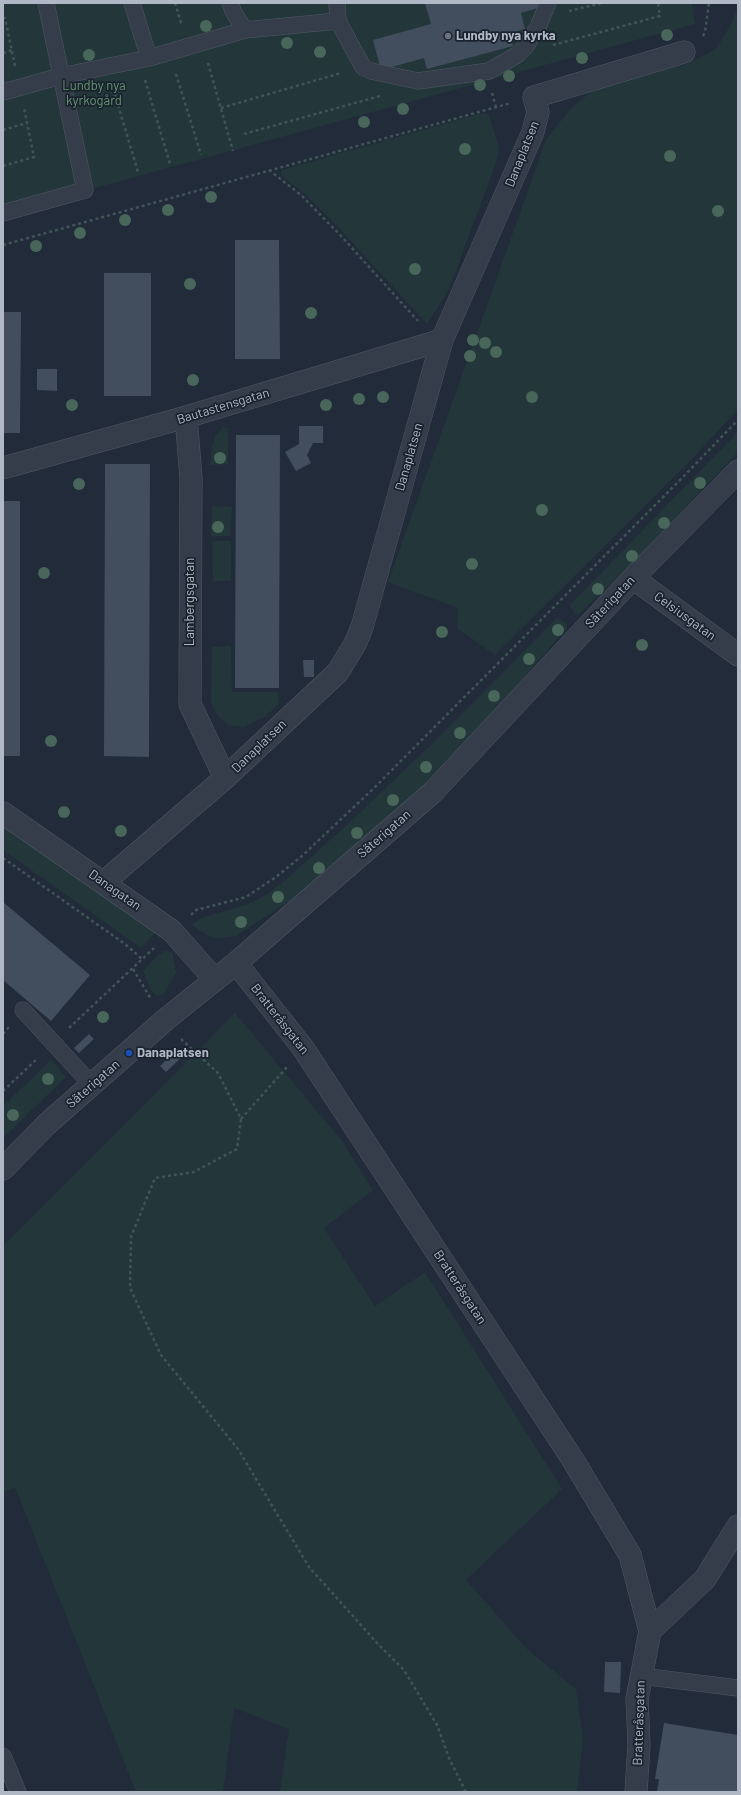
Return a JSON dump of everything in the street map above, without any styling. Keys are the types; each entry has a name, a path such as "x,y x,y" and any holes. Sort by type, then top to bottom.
{"street":[{"path":"534,97 684,52"},
{"name":"Danaplatsen","path":"104,882 225,778 338,672 355,644 362,627 442,340 533,132 538,112 534,97"},
{"name":"Bautastensgatan","path":"3,468 186,417 442,340"},
{"name":"Lambergsgatan","path":"186,417 191,478 190,704 225,778"},
{"name":"Säterigatan","path":"3,1169 47,1124 165,1020 215,980 432,793 633,578 738,471"},
{"name":"Celsiusgatan","path":"633,578 738,655"},
{"name":"Danagatan","path":"3,813 104,882 172,931 215,980"},
{"name":"Bratteråsgatan","path":"236,962 303,1048 573,1460 630,1555 650,1631 637,1699 639,1745 636,1792"},
{"path":"650,1631 706,1579 738,1526"}],"lane":[{"path":"3,213 84,190 46,3"},
{"path":"132,3 144,58"},
{"path":"230,3 234,13 245,30"},
{"path":"337,3 338,21 363,67 371,71 418,81 489,71 517,55 526,46 538,27 548,3"},
{"path":"3,92 61,76 170,52 245,30 338,21"},
{"path":"22,1010 92,1085"},
{"path":"641,1676 738,1688"},
{"path":"3,1756 18,1792"}],"path":[{"path":"568,11 602,3"},
{"path":"517,55 660,16 658,3"},
{"path":"684,52 698,44 705,32 709,3"},
{"path":"202,42 233,150"},
{"path":"3,53 12,50"},
{"path":"170,52 201,155"},
{"path":"144,58 170,164"},
{"path":"107,67 138,172"},
{"path":"221,108 363,67"},
{"path":"244,134 393,93 398,90 406,79"},
{"path":"3,245 534,97"},
{"path":"3,130 27,123"},
{"path":"268,170 301,195 422,324 442,340"},
{"path":"3,1091 196,910 246,897 257,891 303,855 373,789 738,420"},
{"path":"3,858 125,944 142,959"},
{"path":"179,1037 218,1073 240,1119 237,1149 194,1172 155,1178 131,1237 130,1288 161,1355 238,1448 309,1567 377,1643 404,1670 437,1725 449,1758 466,1792"},
{"path":"240,1119 303,1048"}],"green space":[{"name":"Lundby nya kyrkogård","path":"3,3 692,3 695,24 3,213"},
{"path":"738,7 738,409 692,459 495,655 457,628 458,608 388,582 546,140 570,109 593,90 648,72 685,65 716,49 730,26"},
{"path":"483,113 489,116 497,141 499,149 496,163 449,289 427,324 338,227 307,196 281,175 281,170"},
{"path":"223,427 228,429 228,464 210,465 215,436"},
{"path":"738,432 738,452 635,560 580,613 576,615 569,606"},
{"path":"212,506 232,507 230,536 211,536"},
{"path":"212,541 231,541 231,581 213,581"},
{"path":"557,618 567,624 566,629 504,700 423,786 300,894 236,936 221,938 209,936 192,925 201,918 246,905 266,895 283,882 349,823 435,741"},
{"path":"231,646 232,692 278,692 279,704 266,716 244,727 228,725 214,710 211,701 212,647"},
{"path":"3,828 9,830 156,932 141,948 3,850"},
{"path":"165,951 172,952 176,973 163,995 157,996 152,991 143,971 158,955"},
{"path":"235,1013 342,1141 373,1190 324,1228 375,1306 425,1272 562,1489 466,1580 528,1650 576,1689 583,1740 577,1792 280,1792 289,1729 234,1708 223,1792 136,1792 15,1487 3,1492 3,1246"},
{"path":"51,1060 66,1077 3,1138 3,1106"}],"building":[{"name":"Lundby nya kyrka","path":"425,3 540,3 541,7 521,13 525,29 510,33 513,46 427,69 424,58 381,70 373,40 431,24"},
{"path":"235,240 279,240 280,359 235,359"},
{"path":"104,273 151,273 151,396 104,396"},
{"path":"3,312 21,312 20,433 3,433"},
{"path":"37,369 57,369 57,391 37,390"},
{"path":"299,426 323,426 323,443 313,443 307,455 311,463 296,471 285,452 299,444"},
{"path":"236,435 280,435 279,688 235,688"},
{"path":"105,464 150,464 149,757 104,756"},
{"path":"3,501 20,501 20,756 3,756"},
{"path":"303,660 314,660 314,677 304,677"},
{"path":"3,902 90,975 51,1021 3,980"},
{"path":"89,1034 94,1039 79,1053 74,1048"},
{"path":"177,1050 183,1056 166,1072 160,1066"},
{"path":"605,1662 621,1662 620,1693 604,1692"},
{"path":"664,1723 738,1735 738,1792 657,1792 659,1779 655,1779"}],"place":[{"name":"Lundby nya kyrka","path":"448,36"},
{"name":"Danaplatsen","path":"129,1053"}]}
